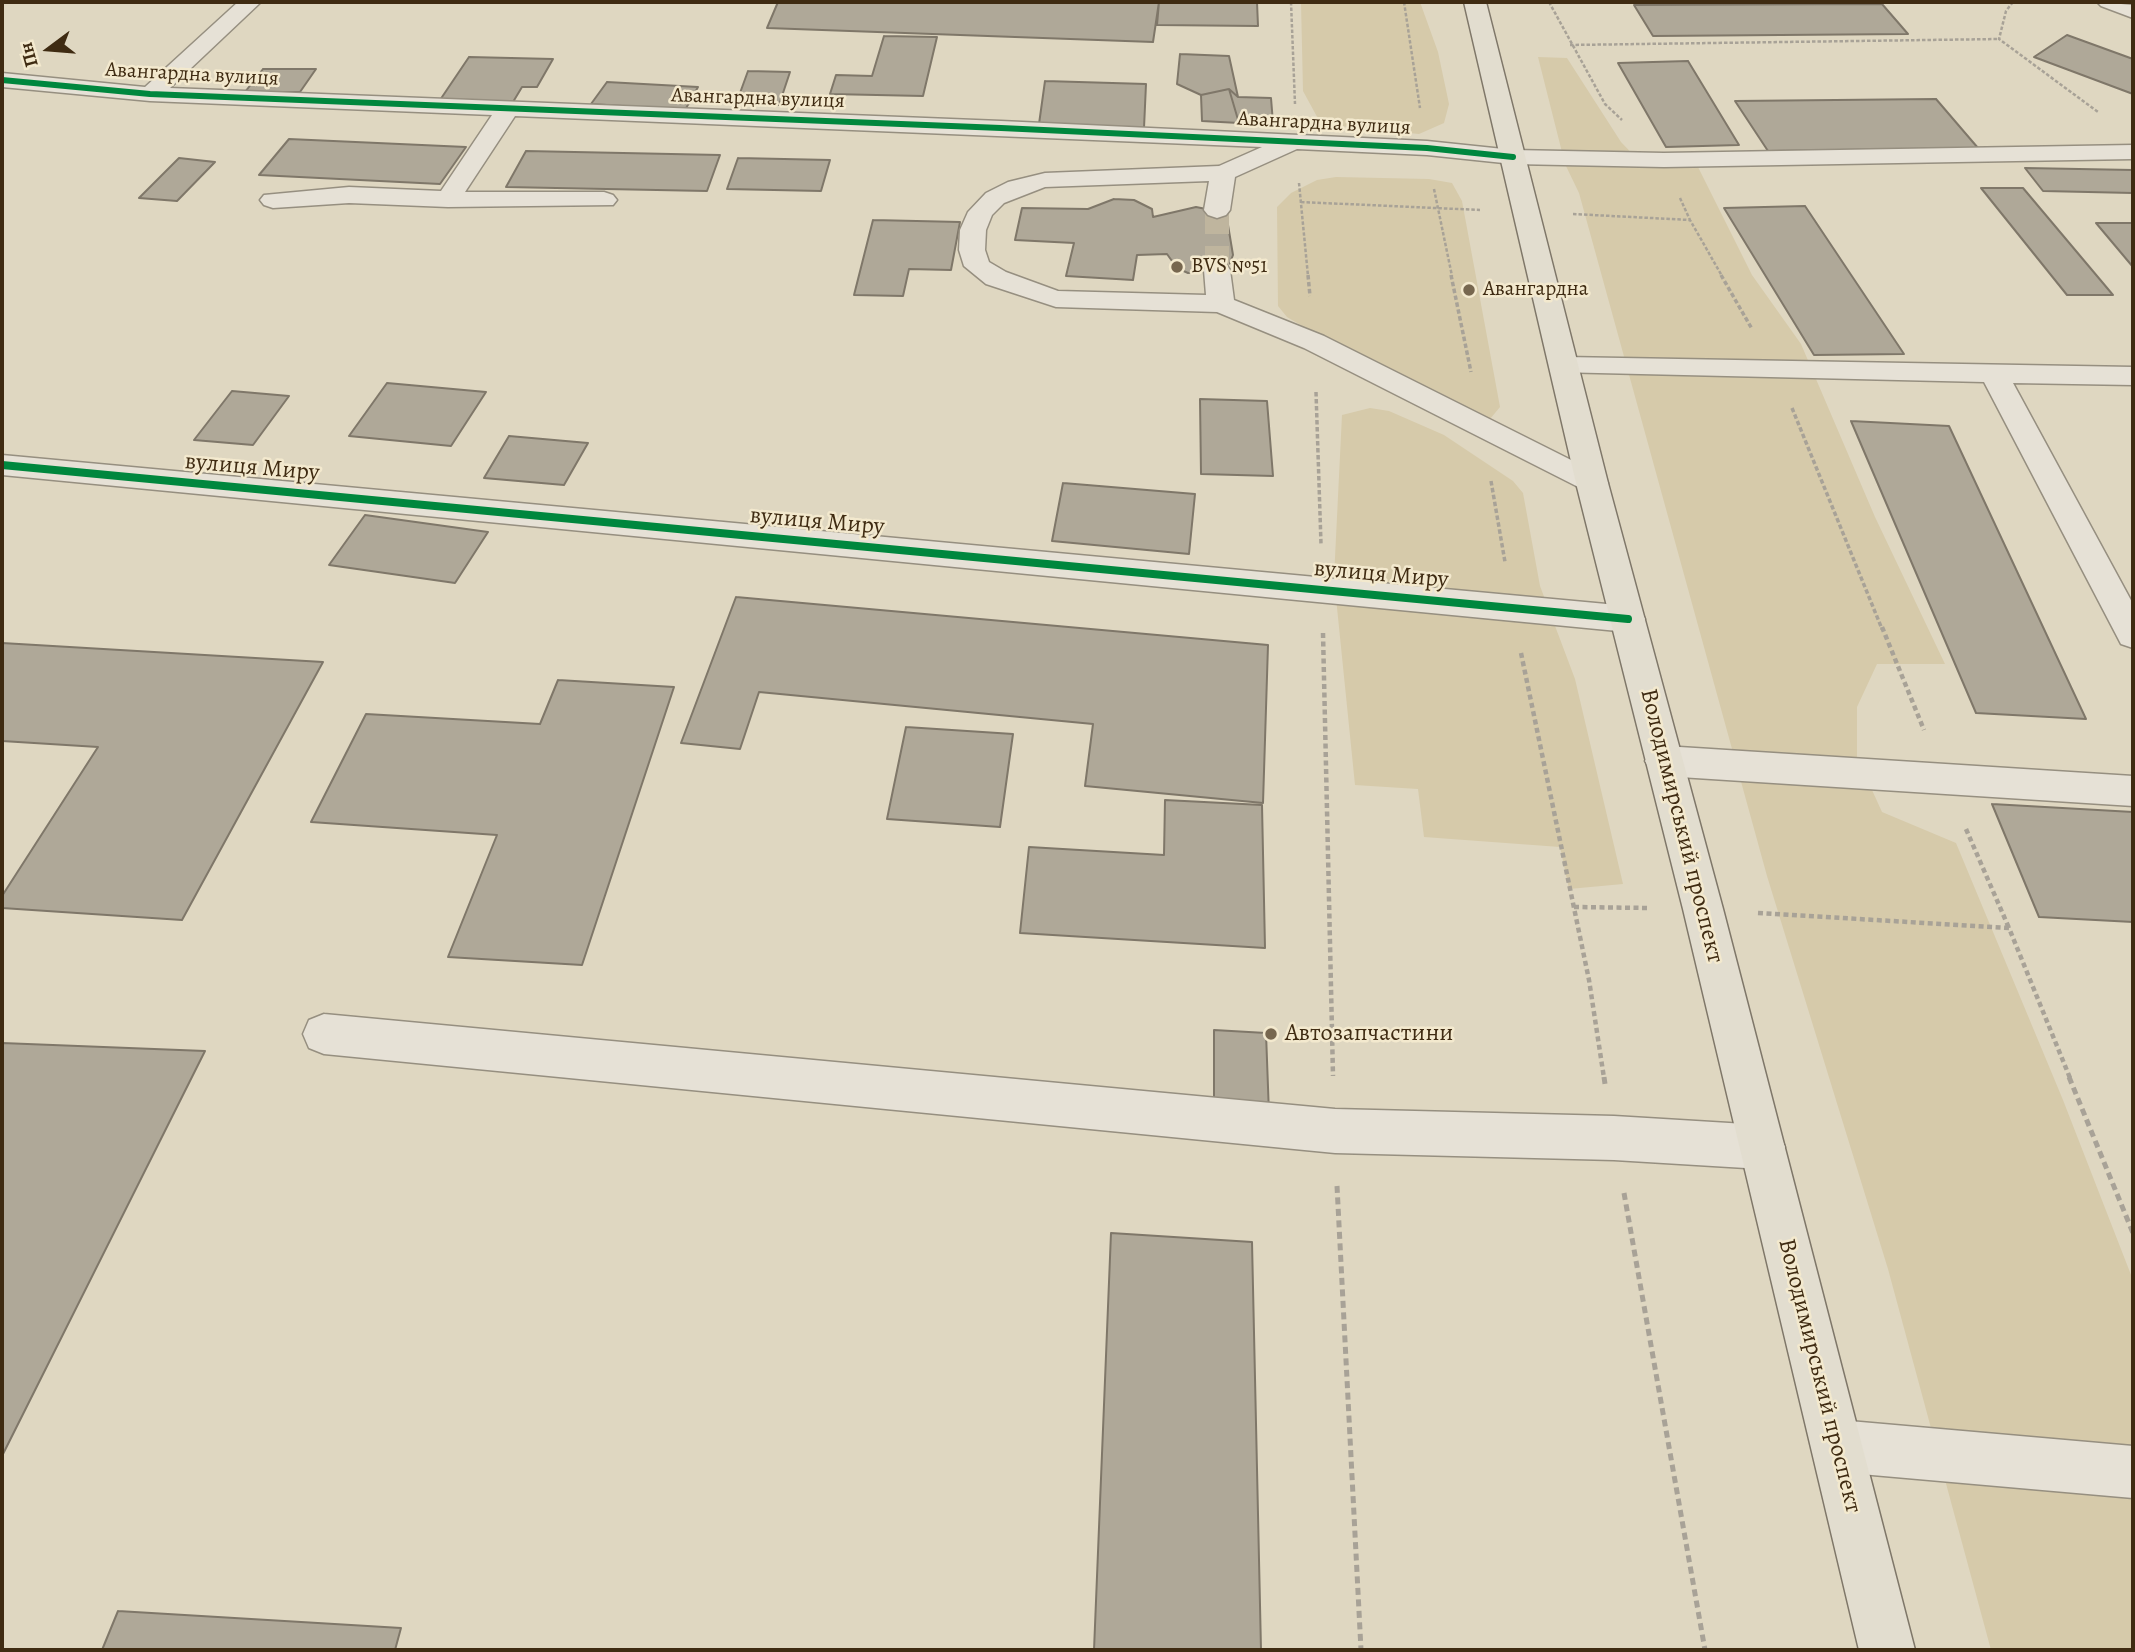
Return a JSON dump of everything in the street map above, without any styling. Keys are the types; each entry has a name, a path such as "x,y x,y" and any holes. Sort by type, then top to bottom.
{"main road":[{"name":"Володимирський проспект","path":"1475,2 1592,483 1703,909 1887,1650"}],"street":[{"path":"150,94 250,2"},
{"path":"2108,2 2133,12"},
{"name":"Авангардна вулиця","path":"2,80 150,94 1001,128 1427,148 1513,157 1664,160 2133,152"},
{"path":"448,200 507,110"},
{"path":"1297,142 1223,173 1045,180 1017,187 995,198 981,212 973,230 972,250 977,266 996,278 1056,299 1221,304 1314,342 1592,483"},
{"path":"1217,211 1223,173"},
{"path":"273,200 349,195 448,200 604,200"},
{"path":"1217,270 1221,304"},
{"path":"1565,366 2133,376"},
{"path":"1994,374 2133,635"},
{"name":"вулиця Миру","path":"2,465 1628,619"},
{"path":"1664,761 2133,791"},
{"path":"324,1034 1335,1131 1614,1138 1762,1147"},
{"path":"1838,1446 2133,1472"}],"path":[{"path":"1404,2 1438,208 1483,427 1512,608 1574,907 1705,1650"},
{"path":"1549,2 1570,45 1605,104 1664,160 1690,220 1776,371 1945,781 2009,928 2133,1233"},
{"path":"1999,39 2006,10 2013,2"},
{"path":"1570,45 1999,39 2100,114"},
{"path":"1361,1650 1335,1131 1314,342 1301,202 1690,220"},
{"path":"1574,907 1703,909 2009,928"}],"shaded area":[{"path":"1301,2 1420,2 1438,52 1449,104 1444,123 1419,134 1321,124 1303,91"},
{"path":"1538,57 1567,58 1621,142 1645,167 1697,165 1752,275 1801,344 1875,517 1945,664 1877,664 1857,707 1857,757 1882,812 1956,843 2063,1100 2133,1280 2133,1650 1991,1650 1888,1269 1767,876 1579,193 1565,164"},
{"path":"1336,177 1429,179 1452,183 1462,201 1500,407 1490,419 1356,358 1287,317 1278,306 1277,207 1291,193 1317,180"},
{"path":"1370,408 1389,411 1444,435 1513,481 1523,493 1540,586 1575,679 1623,884 1569,889 1560,847 1424,837 1418,789 1355,785 1334,578 1342,415"}],"building":[{"path":"778,2 1159,2 1153,42 767,28"},
{"path":"1159,2 1257,2 1258,26 1157,25"},
{"path":"1882,4 1908,34 1653,36 1634,5"},
{"path":"2067,35 2133,59 2133,94 2034,57"},
{"path":"884,36 937,37 923,96 830,94 836,75 872,76"},
{"path":"1180,54 1229,56 1238,97 1229,89 1201,95 1177,84"},
{"path":"469,57 553,59 537,87 522,87 513,102 440,100"},
{"path":"1688,61 1739,145 1666,147 1618,63"},
{"path":"263,69 316,69 300,92 245,92"},
{"path":"748,71 790,72 779,105 736,104"},
{"path":"1045,81 1146,84 1144,128 1039,124"},
{"path":"607,82 698,87 685,110 591,104"},
{"path":"1229,89 1238,97 1271,98 1273,123 1239,123"},
{"path":"1229,89 1239,123 1202,121 1201,95"},
{"path":"1936,99 1978,148 1768,151 1735,101"},
{"path":"289,139 466,147 440,184 259,175"},
{"path":"526,151 720,155 707,191 506,187"},
{"path":"179,158 215,162 177,201 139,198"},
{"path":"738,158 830,160 821,191 727,189"},
{"path":"2025,168 2133,170 2133,193 2043,191"},
{"path":"1981,188 2023,188 2113,295 2067,295"},
{"path":"1114,199 1134,200 1152,209 1153,217 1196,207 1226,213 1233,255 1230,263 1217,270 1188,273 1177,268 1167,254 1137,255 1133,280 1066,276 1074,243 1015,240 1022,208 1088,209"},
{"path":"1805,206 1904,354 1814,355 1724,208"},
{"path":"873,220 960,222 951,270 909,269 903,296 854,295"},
{"path":"2096,223 2133,223 2133,267"},
{"path":"387,383 486,392 451,446 349,436"},
{"path":"232,391 289,396 253,445 194,440"},
{"path":"1200,399 1267,401 1273,476 1201,474"},
{"path":"1851,421 1949,426 2086,719 1976,713"},
{"path":"509,436 588,443 564,485 484,478"},
{"path":"1063,483 1195,494 1189,554 1052,541"},
{"path":"365,515 488,532 455,583 329,565"},
{"path":"736,597 1268,645 1263,803 1085,786 1093,724 759,692 740,749 681,743"},
{"path":"2,643 323,662 182,920 2,908 2,896 98,747 2,741"},
{"path":"558,680 674,687 582,965 448,957 497,835 311,822 366,714 540,724"},
{"path":"906,727 1013,734 1000,827 887,819"},
{"path":"1165,800 1262,805 1265,948 1020,933 1029,847 1164,855"},
{"path":"1992,804 2133,812 2133,922 2039,917"},
{"path":"1214,1030 1266,1033 1270,1141 1214,1138"},
{"path":"2,1043 205,1051 2,1456"},
{"path":"1111,1233 1252,1242 1261,1650 1094,1650"},
{"path":"118,1611 401,1628 395,1650 102,1650"}],"tunnel":[{"path":"1217,210 1217,270"}],"cycle path":[{"path":"2,80 150,94 1001,128 1427,148 1513,157"},
{"path":"2,465 1628,619"}],"place":[{"name":"BVS №51","path":"1177,267"},
{"name":"Авангардна","path":"1469,290"},
{"name":"Автозапчастини","path":"1271,1034"}]}
